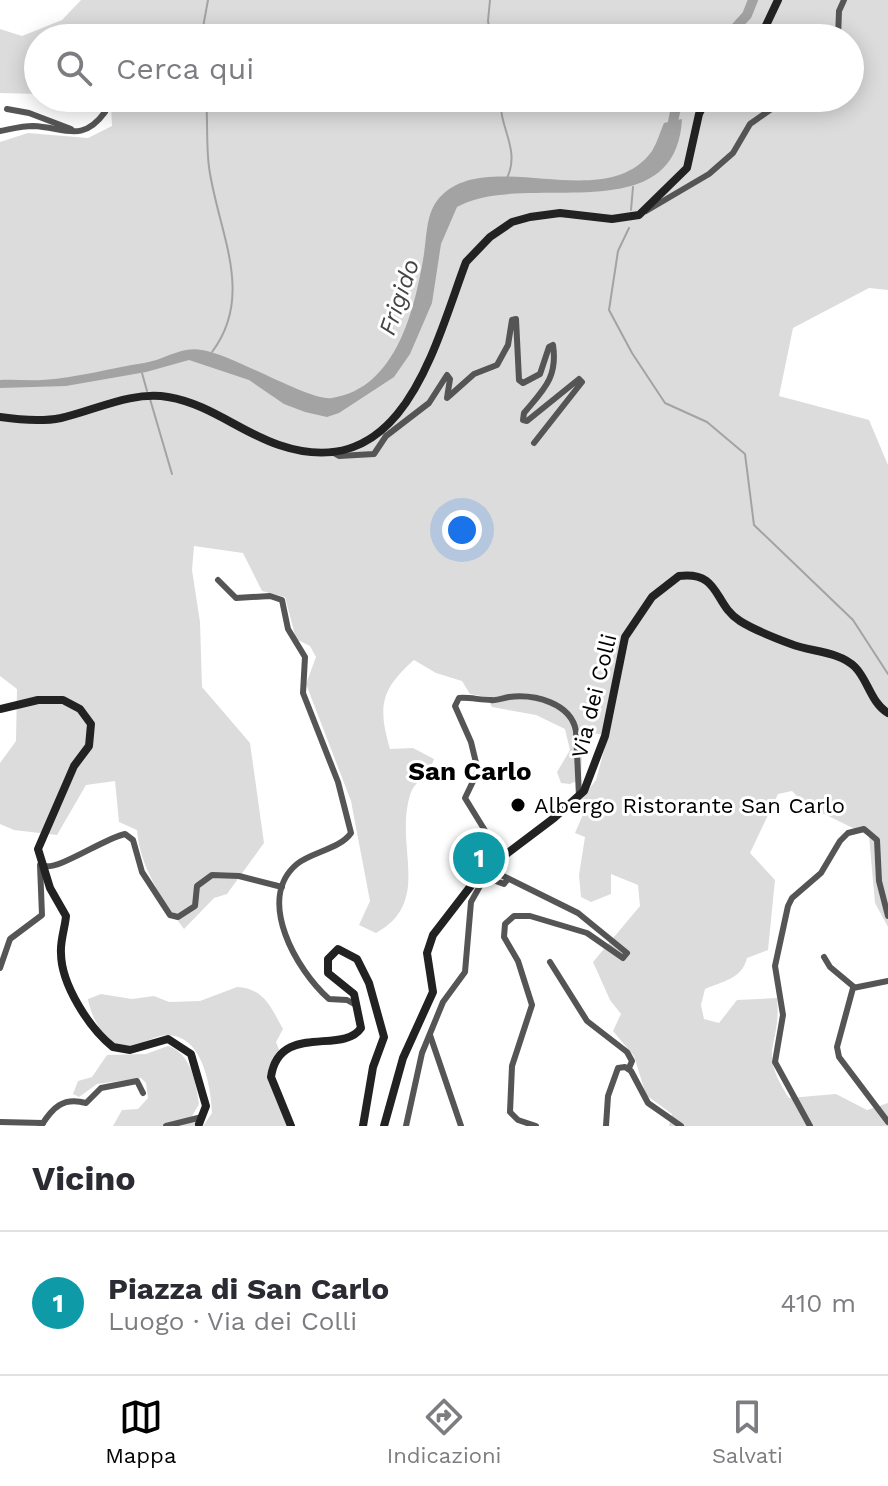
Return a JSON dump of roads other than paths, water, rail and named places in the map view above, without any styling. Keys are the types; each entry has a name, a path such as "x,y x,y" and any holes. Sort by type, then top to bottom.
{"street":[{"path":"767,24 778,0"},
{"path":"839,24 839,11 844,0"},
{"path":"7,109 29,113 78,132"},
{"path":"0,131 36,126 78,132 91,128 105,112"},
{"path":"639,215 687,168 700,112"},
{"path":"0,417 45,420 132,397 158,396 210,409 277,444 302,452 332,452 373,436 408,403 424,376 466,262 490,237 512,222 530,217 560,213 612,219 639,215 709,174 733,153 750,124 767,112"},
{"path":"332,452 339,456 374,454 386,436 429,403 447,375 450,379 447,398 474,374 497,365 508,345 512,320 516,319 519,380 523,383 540,374 549,347 553,345 555,351 555,374 524,413 523,420 527,421 553,403 579,379 582,382 534,443"},
{"name":"Via dei Colli","path":"384,1126 403,1058 433,992 427,960 429,944 444,918 487,868 579,798 592,777 605,736 625,637 652,597 679,576 692,574 714,587 739,621 793,645 846,661 855,667 888,713"},
{"path":"218,580 236,598 270,596 282,600 288,629 305,657 303,693 338,782 351,830 347,839 296,866 282,887 279,912 303,972 329,999 347,1000 358,1006"},
{"path":"497,860 492,842 465,798 478,771 471,742 455,706 459,698 495,701 509,697 543,698 563,711 574,721 576,731 579,798"},
{"path":"0,709 38,700 63,700 80,709 91,724 89,746 74,766 38,849 43,914 10,939 0,968"},
{"path":"810,1126 775,1062 783,1015 775,966 788,906 792,898 821,873 840,841 848,833 864,829 877,840 879,881 888,916"},
{"path":"44,836 41,861 46,868 113,836 131,836 142,872 170,915 178,917 195,906 197,886 212,875 239,876 282,887"},
{"path":"40,865 50,888 65,907 63,967 86,1014 102,1038 120,1049 130,1050 158,1040 181,1045 191,1054 206,1106 200,1120 166,1126"},
{"path":"487,868 578,913 627,953 623,958 587,933 530,916 514,916 505,924 504,937 518,961 532,1005 512,1066 510,1112 518,1120 536,1126"},
{"path":"406,1126 416,1073 430,1034 443,1002 465,972 467,923 476,889 485,877 504,884 508,879"},
{"path":"291,1126 271,1077 274,1063 281,1052 293,1046 357,1034 361,1028 358,1006 351,991 328,973 328,959 338,949 357,959 384,1027 383,1046 373,1067 363,1126"},
{"path":"824,957 830,967 854,987 888,981"},
{"path":"550,962 587,1021 627,1052 632,1061 629,1068"},
{"path":"854,987 837,1052 888,1122"},
{"path":"430,1034 461,1126"},
{"path":"606,1126 608,1096 616,1072 621,1067 629,1068"},
{"path":"629,1068 648,1103 681,1126"},
{"path":"0,1122 42,1124 64,1101 86,1103 101,1088 110,1085 137,1081 143,1093"}],"waterway":[{"path":"204,24 208,0"},
{"path":"489,24 490,0"},
{"name":"Frigido","path":"739,24 747,15 753,0"},
{"path":"207,112 209,167 230,261 232,284 231,307 225,330 212,352"},
{"path":"502,112 512,157 507,178"},
{"name":"Frigido","path":"671,131 675,112"},
{"path":"631,210 633,187"},
{"path":"629,228 618,251 609,310 632,353 665,403 707,422 745,454 754,525 853,620 888,674"},
{"path":"142,373 147,391"},
{"path":"150,399 172,474"}],"place":[{"name":"Albergo Ristorante San Carlo","path":"518,805"},
{"name":"Piazza di San Carlo","path":"479,858"}],"district":[{"name":"San Carlo","path":"470,771"}]}
